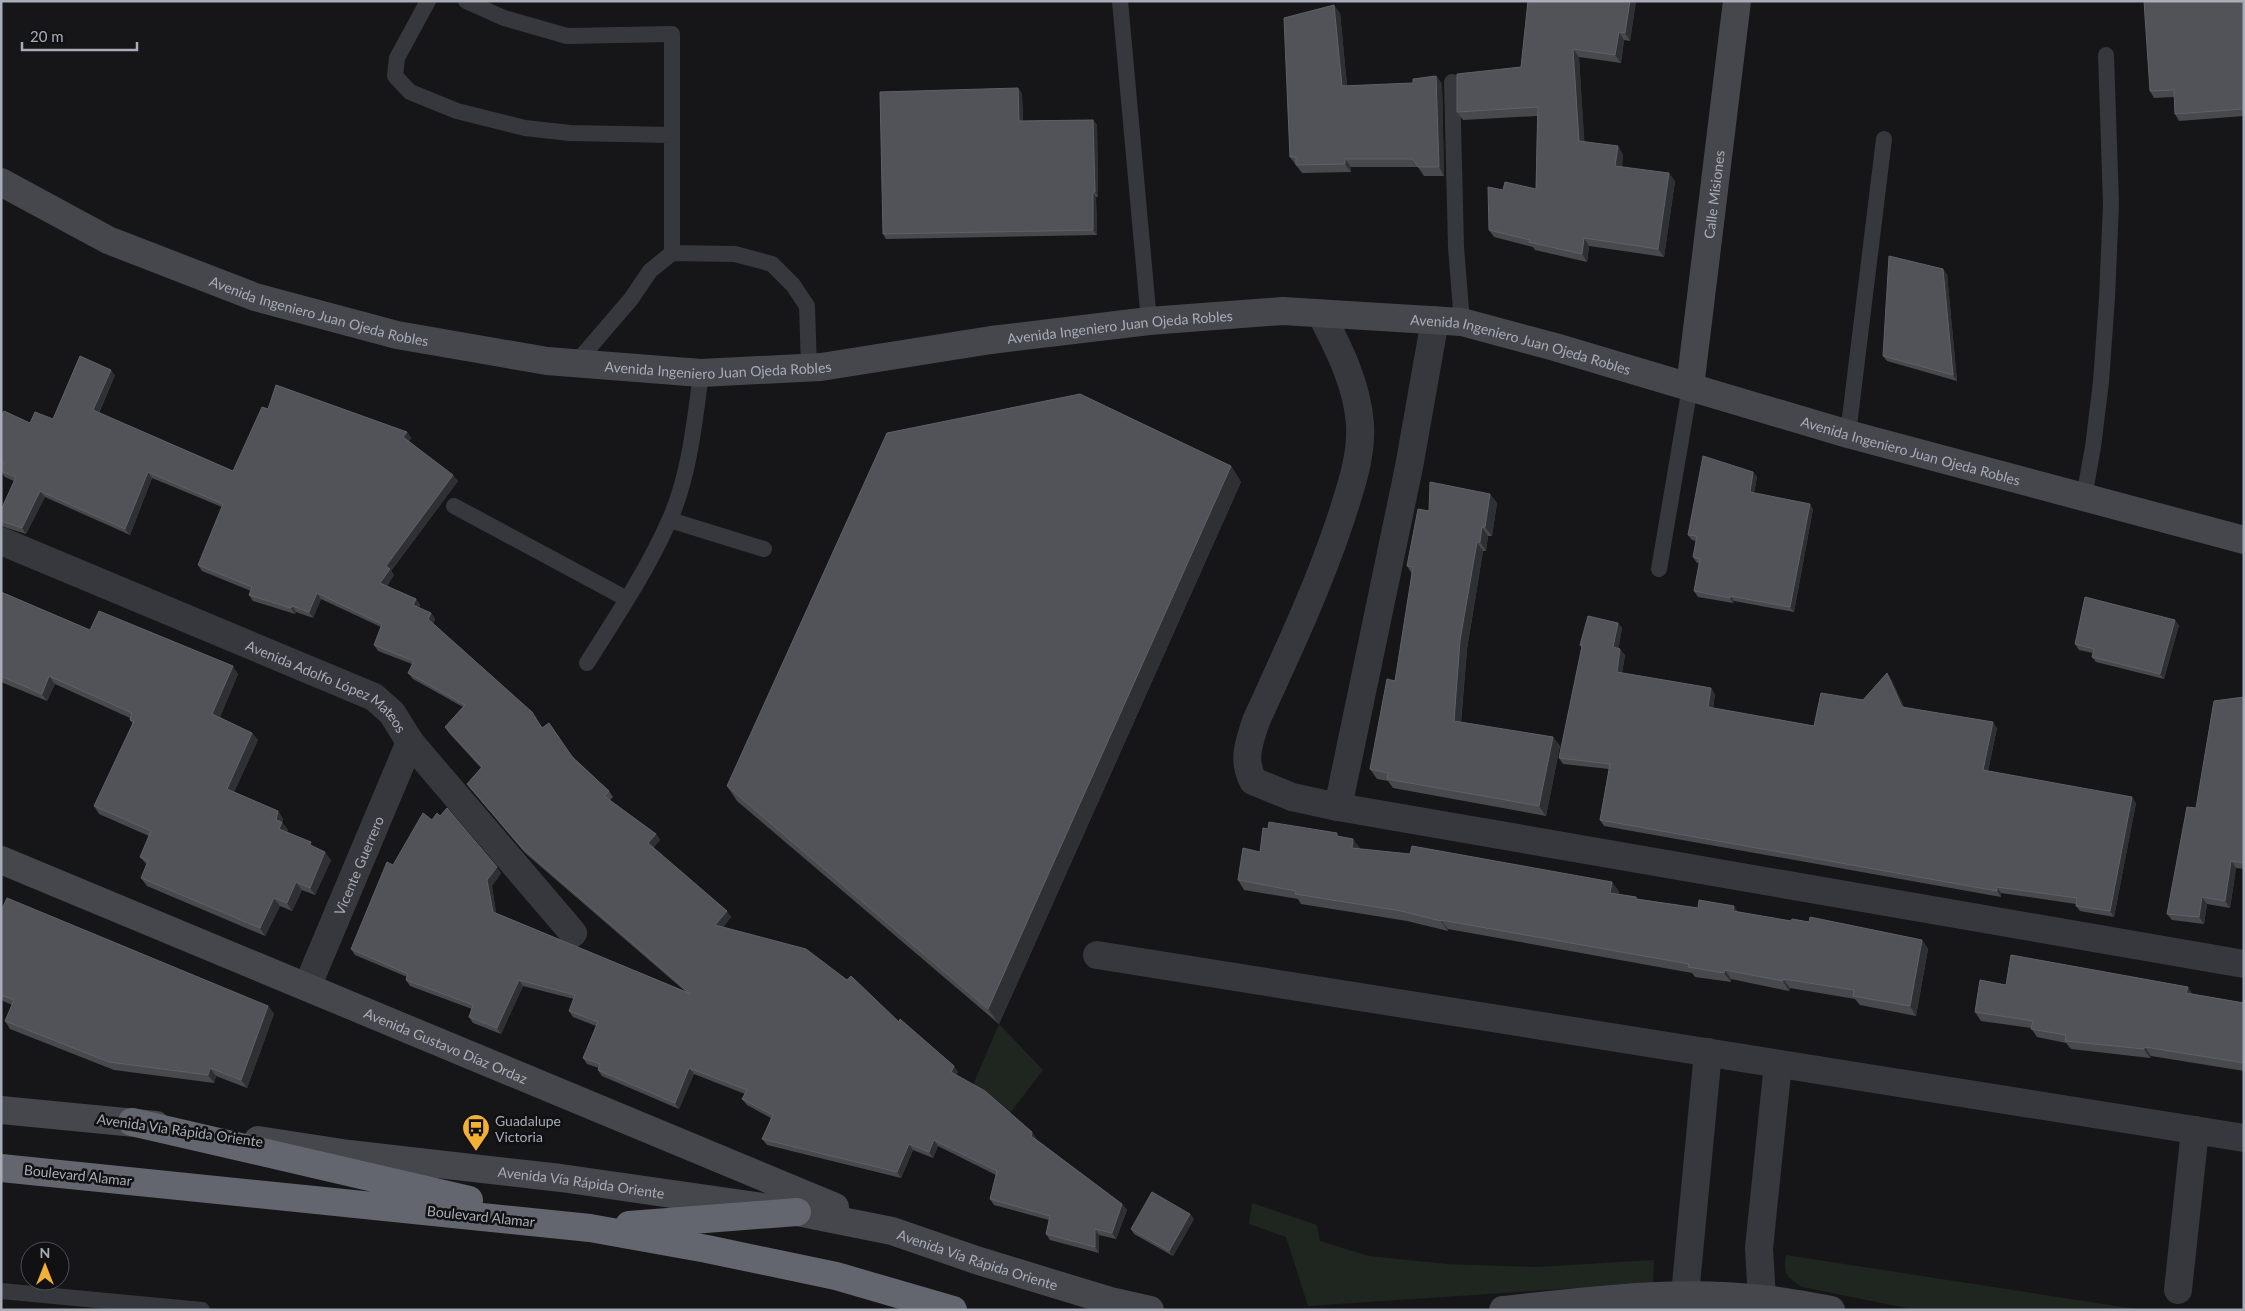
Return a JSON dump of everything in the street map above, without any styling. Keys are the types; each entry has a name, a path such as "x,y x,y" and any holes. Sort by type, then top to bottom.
{"highway":[{"path":"132,1122 590,1228 798,1212"},
{"name":"Boulevard Alamar","path":"1,1168 590,1228 706,1249 836,1276 953,1310"}],"main road":[{"name":"Calle Misiones","path":"1690,387 1737,1"},
{"name":"Avenida Ingeniero Juan Ojeda Robles","path":"1,182 108,240 255,297 398,335 547,361 701,373 809,367 991,340 1149,320 1283,311 1462,322 1555,347 1848,434 2244,540"},
{"name":"Avenida Gustavo Díaz Ordaz","path":"1,860 892,1231"},
{"name":"Avenida Vía Rápida Oriente","path":"1,1110 132,1122 349,1154 571,1180 798,1212 892,1231 985,1263 1150,1310"},
{"path":"1503,1310 1596,1300 1685,1295 1762,1299 1831,1310"}],"street":[{"path":"1322,314 1340,349 1351,380 1360,425 1358,455 1350,492 1326,561 1256,721 1248,748 1246,768 1253,781 1266,788 1292,797 1338,807 2244,964"},
{"path":"1338,807 1409,468 1435,320"},
{"name":"Avenida Adolfo López Mateos","path":"1,541 374,697 392,713 410,742 573,933"},
{"name":"Vicente Guerrero","path":"307,988 410,742"},
{"path":"1097,955 2244,1138"},
{"path":"1685,1295 1708,1052"},
{"path":"1762,1299 1759,1248 1778,1064"},
{"path":"2178,1290 2194,1130"}],"lane":[{"path":"428,1 398,58 395,76 410,92 457,111 525,128 570,133 672,135"},
{"path":"466,1 504,18 567,36 672,34 672,254"},
{"path":"1120,1 1149,320"},
{"path":"2084,498 2093,447 2101,382 2107,298 2111,204 2106,55"},
{"path":"1452,82 1456,247 1462,322"},
{"path":"1848,434 1884,139"},
{"path":"576,363 631,299 650,271 672,254 735,254 772,264 793,285 807,306 809,367"},
{"path":"587,663 627,599 670,520 687,464 701,373"},
{"path":"1659,569 1690,387"},
{"path":"454,506 627,599"},
{"path":"670,520 764,549"},
{"path":"1,1291 202,1310"}],"shaded area":[{"path":"999,1024 1043,1070 1007,1117 970,1092"},
{"path":"1252,1203 1317,1225 1320,1241 1369,1256 1447,1264 1536,1267 1654,1260 1653,1283 1308,1306 1286,1237 1249,1224"},
{"path":"1786,1255 2142,1310 1916,1310 1802,1287 1787,1274 1785,1266"}],"building":[{"path":"1528,1 1630,1 1625,33 1619,32 1615,55 1573,49 1579,141 1618,146 1615,166 1669,173 1658,249 1584,238 1582,254 1529,242 1530,240 1489,230 1488,187 1503,190 1505,182 1536,189 1538,107 1457,112 1457,74 1521,67"},
{"path":"2144,1 2244,1 2244,109 2175,114 2174,90 2150,91"},
{"path":"1334,5 1342,86 1413,83 1413,79 1436,76 1439,167 1418,167 1413,159 1345,159 1345,164 1296,165 1296,157 1290,157 1284,18"},
{"path":"1018,88 1019,121 1093,120 1095,192 1093,192 1093,230 883,234 880,92"},
{"path":"1889,256 1943,269 1953,375 1883,356"},
{"path":"80,356 111,370 93,410 233,471 262,407 268,409 276,385 407,432 403,437 453,475 386,566 390,569 380,583 416,599 413,605 431,613 428,619 532,712 542,728 549,723 573,758 609,791 604,796 656,834 648,843 727,911 715,925 806,949 847,980 851,976 899,1022 900,1019 954,1066 951,1072 985,1091 1032,1132 1031,1136 1122,1204 1112,1233 1095,1229 1095,1247 1046,1234 1050,1216 990,1199 997,1171 934,1140 929,1152 909,1144 897,1172 762,1139 773,1115 742,1099 747,1090 689,1068 675,1103 598,1070 600,1064 583,1058 598,1022 569,1011 575,995 519,980 497,1028 469,1017 473,1005 406,980 408,974 351,949 387,862 393,865 423,813 432,820 437,813 440,816 447,808 497,867 487,880 493,912 691,994 521,847 467,784 482,767 445,727 465,705 408,673 414,661 374,645 382,624 317,593 309,612 249,595 252,587 198,565 223,504 148,472 125,529 40,491 22,528 1,521 1,510 16,477 1,471 4,463 1,462 1,416 4,411 30,423 35,412 53,419"},
{"path":"1080,394 1231,466 988,1009 727,786 887,433"},
{"path":"1703,456 1753,472 1750,492 1810,504 1790,607 1694,591 1700,559 1693,557 1697,536 1688,535"},
{"path":"1430,482 1490,494 1485,527 1482,527 1480,542 1477,542 1460,640 1454,721 1553,737 1539,806 1387,779 1388,773 1370,769 1387,679 1395,681 1413,567 1407,566 1418,509 1429,511"},
{"path":"1,592 90,630 99,611 233,666 212,714 252,733 227,789 278,811 276,820 282,822 279,829 311,842 310,845 325,852 310,888 296,882 287,903 274,898 260,928 141,878 148,861 140,857 151,831 94,806 134,721 130,720 132,713 49,676 42,694 1,676"},
{"path":"2085,597 2175,620 2160,674 2092,657 2094,649 2075,644"},
{"path":"1588,616 1618,623 1613,647 1620,649 1617,672 1711,688 1708,707 1814,726 1821,693 1863,700 1887,673 1902,707 1993,722 1983,770 2132,797 2110,911 2076,906 2077,898 1997,887 1997,891 1600,820 1610,764 1559,758 1582,646 1580,645"},
{"path":"2244,697 2244,863 2231,861 2225,901 2202,897 2199,917 2167,914 2187,807 2196,808 2214,701"},
{"path":"1269,822 1337,833 1337,836 1353,839 1352,848 1410,854 1412,846 1612,882 1610,893 1636,897 1636,899 1698,908 1699,900 1734,906 1733,911 1791,921 1792,919 1809,922 1810,917 1922,940 1910,1006 1853,996 1854,990 1783,979 1783,981 1725,970 1724,973 1688,967 1689,964 1441,921 1401,911 1295,894 1296,891 1238,880 1243,848 1260,852 1263,828 1268,829"},
{"path":"7,898 268,1006 241,1080 210,1068 208,1075 109,1062 5,1021 14,1000 1,995 1,911"},
{"path":"2011,955 2188,987 2186,993 2244,1003 2244,1063 2145,1047 2144,1049 2065,1041 2066,1035 2031,1029 2033,1021 1975,1012 1980,980 2006,985"},
{"path":"1152,1192 1190,1214 1169,1251 1131,1229"}],"place":[{"name":"Guadalupe Victoria","path":"476,1152"}]}
